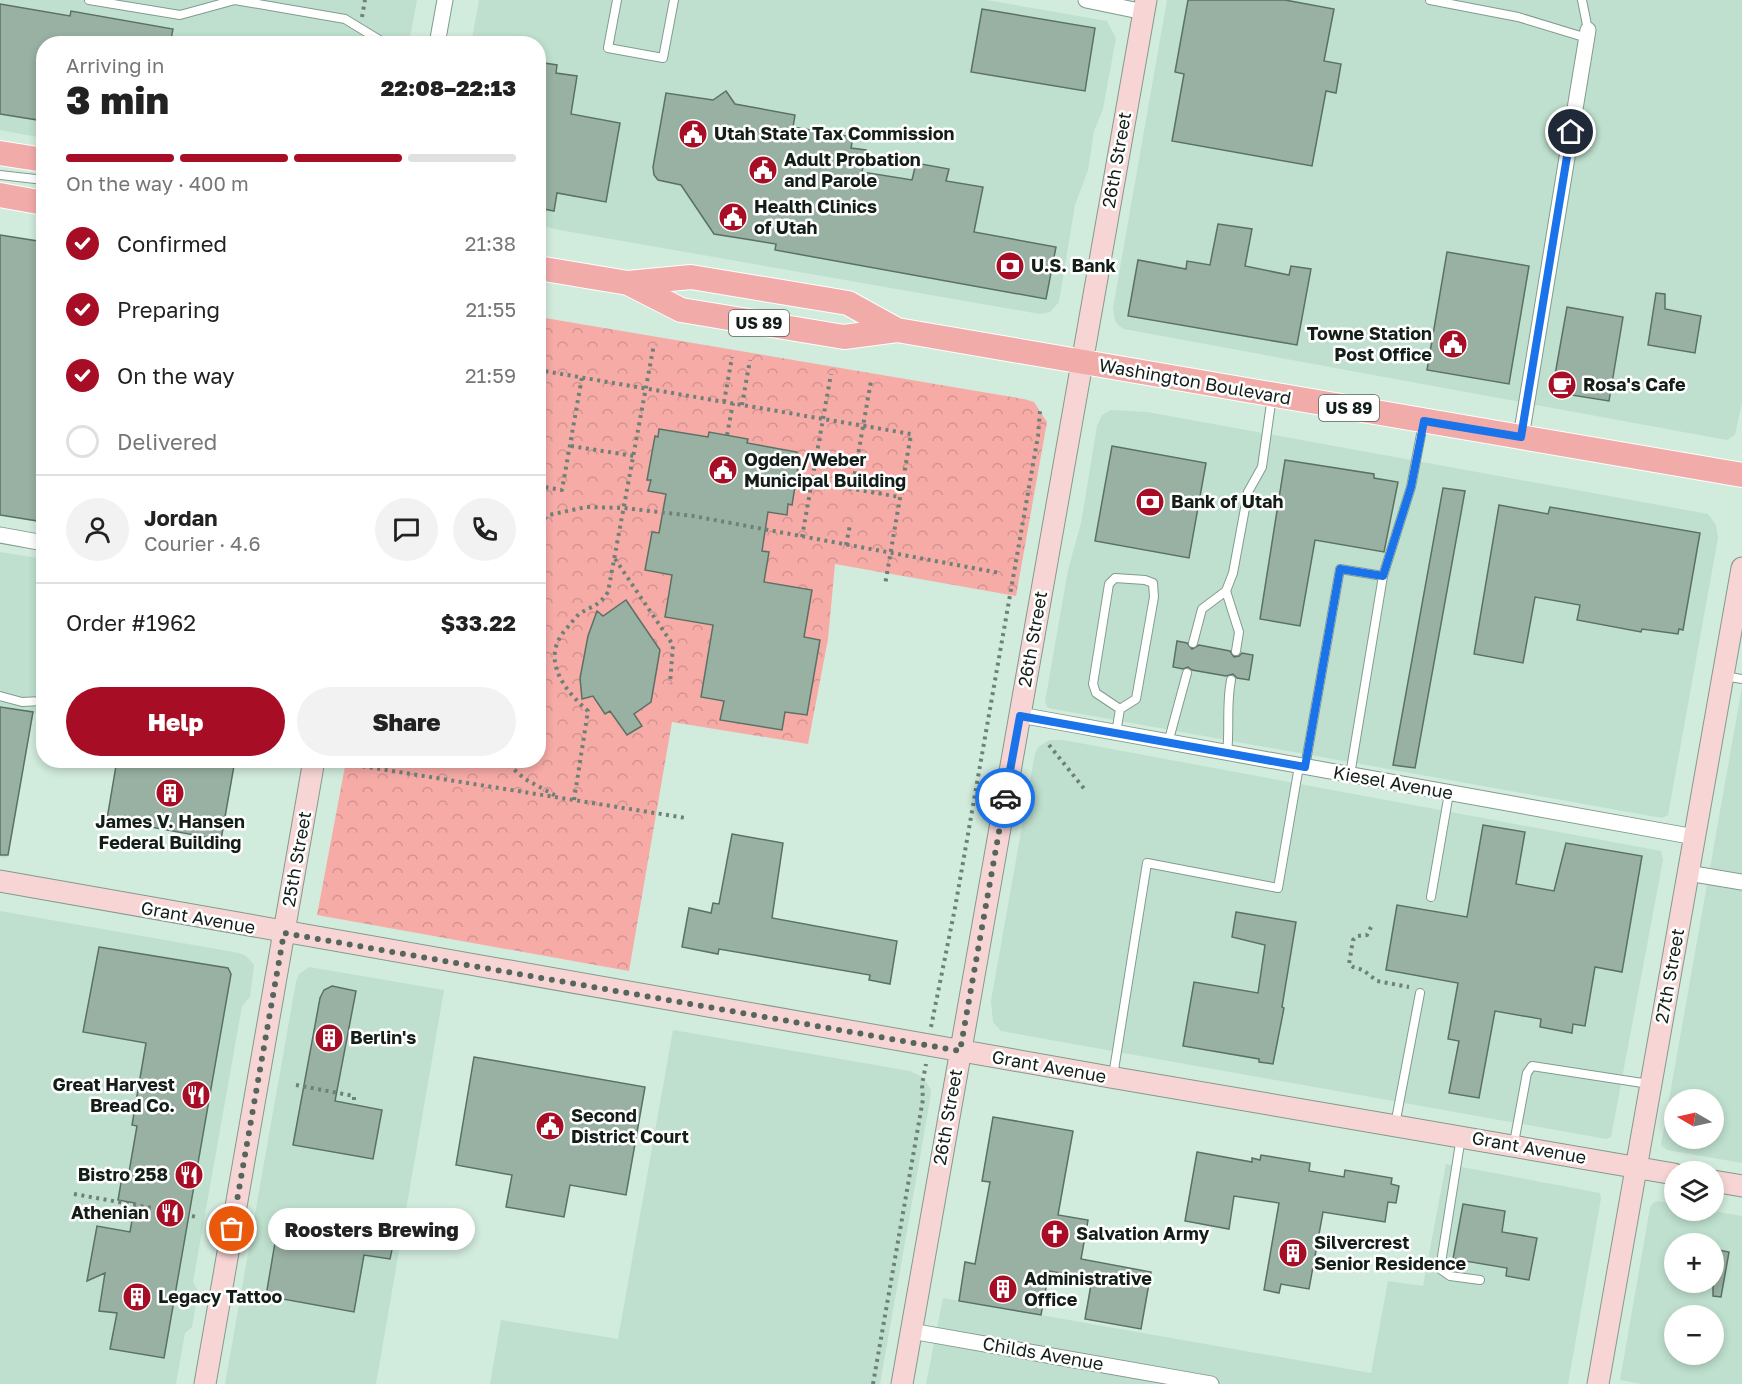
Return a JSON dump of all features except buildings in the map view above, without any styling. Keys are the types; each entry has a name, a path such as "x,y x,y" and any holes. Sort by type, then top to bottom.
{"main road":[{"path":"0,153 36,159"},
{"path":"0,195 36,202"},
{"name":"Washington Boulevard","path":"546,269 628,283 691,277 848,303 897,330"},
{"name":"Washington Boulevard","path":"628,283 681,310 844,337 897,330 1742,475"}],"street":[{"path":"438,36 445,0"},
{"path":"1086,0 1145,6"},
{"name":"26th Street","path":"902,1384 1145,6"},
{"path":"1521,437 1587,34"},
{"path":"0,535 36,542"},
{"name":"27th Street","path":"1598,1384 1688,873 1732,677 1742,568"},
{"name":"Kiesel Avenue","path":"1020,716 1695,837"},
{"name":"25th Street","path":"205,1384 313,768"},
{"path":"1688,873 1742,882"},
{"name":"Grant Avenue","path":"0,881 928,1046 1395,1126 1514,1144 1664,1172"},
{"path":"1724,1183 1742,1186"},
{"name":"Childs Avenue","path":"911,1331 1211,1384"}],"lane":[{"path":"89,0 180,15 235,0 345,19 373,36"},
{"path":"617,0 608,48 663,58 674,0"},
{"path":"1430,0 1518,17 1587,34 1582,0"},
{"path":"0,175 36,179"},
{"path":"1193,643 1202,609 1226,591 1233,573 1248,492 1262,467 1272,395"},
{"path":"1350,775 1383,576 1411,487 1424,421"},
{"path":"1112,1078 1147,863 1278,888 1340,569 1383,576"},
{"path":"1116,733 1120,709 1136,699 1154,597 1153,584 1145,580 1115,578 1109,584 1093,684 1096,693 1120,709"},
{"path":"1226,591 1239,632 1236,651"},
{"path":"1168,743 1187,673"},
{"path":"1227,753 1229,736 1227,701 1231,680"},
{"path":"0,696 22,702 36,702"},
{"path":"1431,897 1449,793"},
{"path":"1395,1126 1419,993"},
{"path":"1514,1144 1527,1073 1532,1066 1651,1084"},
{"path":"1461,1136 1440,1269 1450,1276 1480,1280"}],"path":[{"path":"574,800 588,711 572,697 560,678 555,665 556,648 562,633 578,615 600,603 608,592 654,344"},
{"path":"724,402 732,357"},
{"path":"742,405 750,360"},
{"path":"546,371 910,434 885,585"},
{"path":"802,537 831,374"},
{"path":"546,487 562,490 582,376"},
{"path":"852,489 871,381"},
{"path":"728,435 733,403"},
{"path":"873,1384 923,1099 922,1084 928,1046 957,896 1038,436 1040,411"},
{"path":"571,446 634,456"},
{"path":"812,482 900,497"},
{"path":"546,518 586,507 624,508 693,516 1000,573"},
{"path":"846,545 849,525"},
{"path":"615,560 673,645 670,684"},
{"path":"1049,745 1086,791"},
{"path":"374,768 686,818"},
{"path":"512,768 525,779 560,798"},
{"path":"1371,927 1367,935 1357,936 1353,940 1349,964 1363,969 1377,981 1420,990 1419,993"},
{"path":"296,1085 354,1096 354,1105"},
{"path":"74,1194 152,1208"}],"shaded area":[{"path":"0,0 417,0 410,36 36,36 36,137 0,130"},
{"path":"479,0 986,0 1107,21 1116,38 1103,109 1094,131 1088,170 1075,205 1059,302 1050,312 1040,314 546,227 546,36 472,36"},
{"path":"1167,0 1742,0 1742,403 1735,435 1727,440 1124,329 1119,326 1115,321 1113,308"},
{"path":"1111,410 1147,412 1708,514 1716,525 1718,538 1668,815 1662,818 1048,708 1045,702 1068,570 1081,523 1097,426 1102,415"},
{"path":"0,552 36,558 36,713 33,713 7,858 0,857"},
{"path":"1742,687 1742,1163 1667,1150 1724,1149 1724,1089 1671,1089"},
{"path":"1050,740 1063,740 1661,851 1663,860 1611,1137 1606,1139 1001,1031 993,1022 991,1001 1035,753 1038,747"},
{"path":"0,911 239,953 246,956 254,965 250,997 242,1006 193,1282 198,1291 192,1327 185,1333 176,1384 0,1384"},
{"path":"309,967 444,990 376,1384 225,1384 296,982 299,974"},
{"path":"673,1030 910,1071 922,1077 927,1083 931,1090 930,1100 880,1384 490,1384 501,1320 618,1339"},
{"path":"1664,1128 1664,1148 1661,1145"},
{"path":"1446,1164 1600,1193 1601,1198 1568,1384 926,1384 943,1298 1371,1373 1388,1281 1423,1286"},
{"path":"1664,1202 1664,1221 1724,1221 1724,1213 1742,1216 1742,1384 1642,1384 1620,1380 1650,1208 1653,1203"}],"green space":[{"path":"546,318 1034,402 1047,422 1016,596 835,564 828,639 808,744 672,722 629,971 317,915 345,768 546,768"}],"way so far":[{"path":"232,1229 284,933 960,1051 1005,798"}],"place":[{"name":"Utah State Tax Commission","path":"693,134"},
{"name":"Adult Probation and Parole","path":"763,170"},
{"name":"Health Clinics of Utah","path":"733,217"},
{"name":"U.S. Bank","path":"1010,266"},
{"name":"Towne Station Post Office","path":"1453,344"},
{"name":"Rosa's Cafe","path":"1562,385"},
{"name":"Ogden/Weber Municipal Building","path":"723,470"},
{"name":"Bank of Utah","path":"1150,502"},
{"name":"James V. Hansen Federal Building","path":"170,793"},
{"name":"Berlin's","path":"329,1038"},
{"name":"Great Harvest Bread Co.","path":"196,1095"},
{"name":"Second District Court","path":"550,1126"},
{"name":"Bistro 258","path":"189,1175"},
{"name":"Athenian","path":"170,1213"},
{"name":"Roosters Brewing","path":"232,1229"},
{"name":"Salvation Army","path":"1055,1234"},
{"name":"Silvercrest Senior Residence","path":"1293,1253"},
{"name":"Administrative Office","path":"1003,1289"},
{"name":"Legacy Tattoo","path":"137,1297"}],"route":[{"path":"1005,798 1020,716 1305,767 1340,569 1383,576 1411,487 1424,421 1521,437 1571,132"}]}
